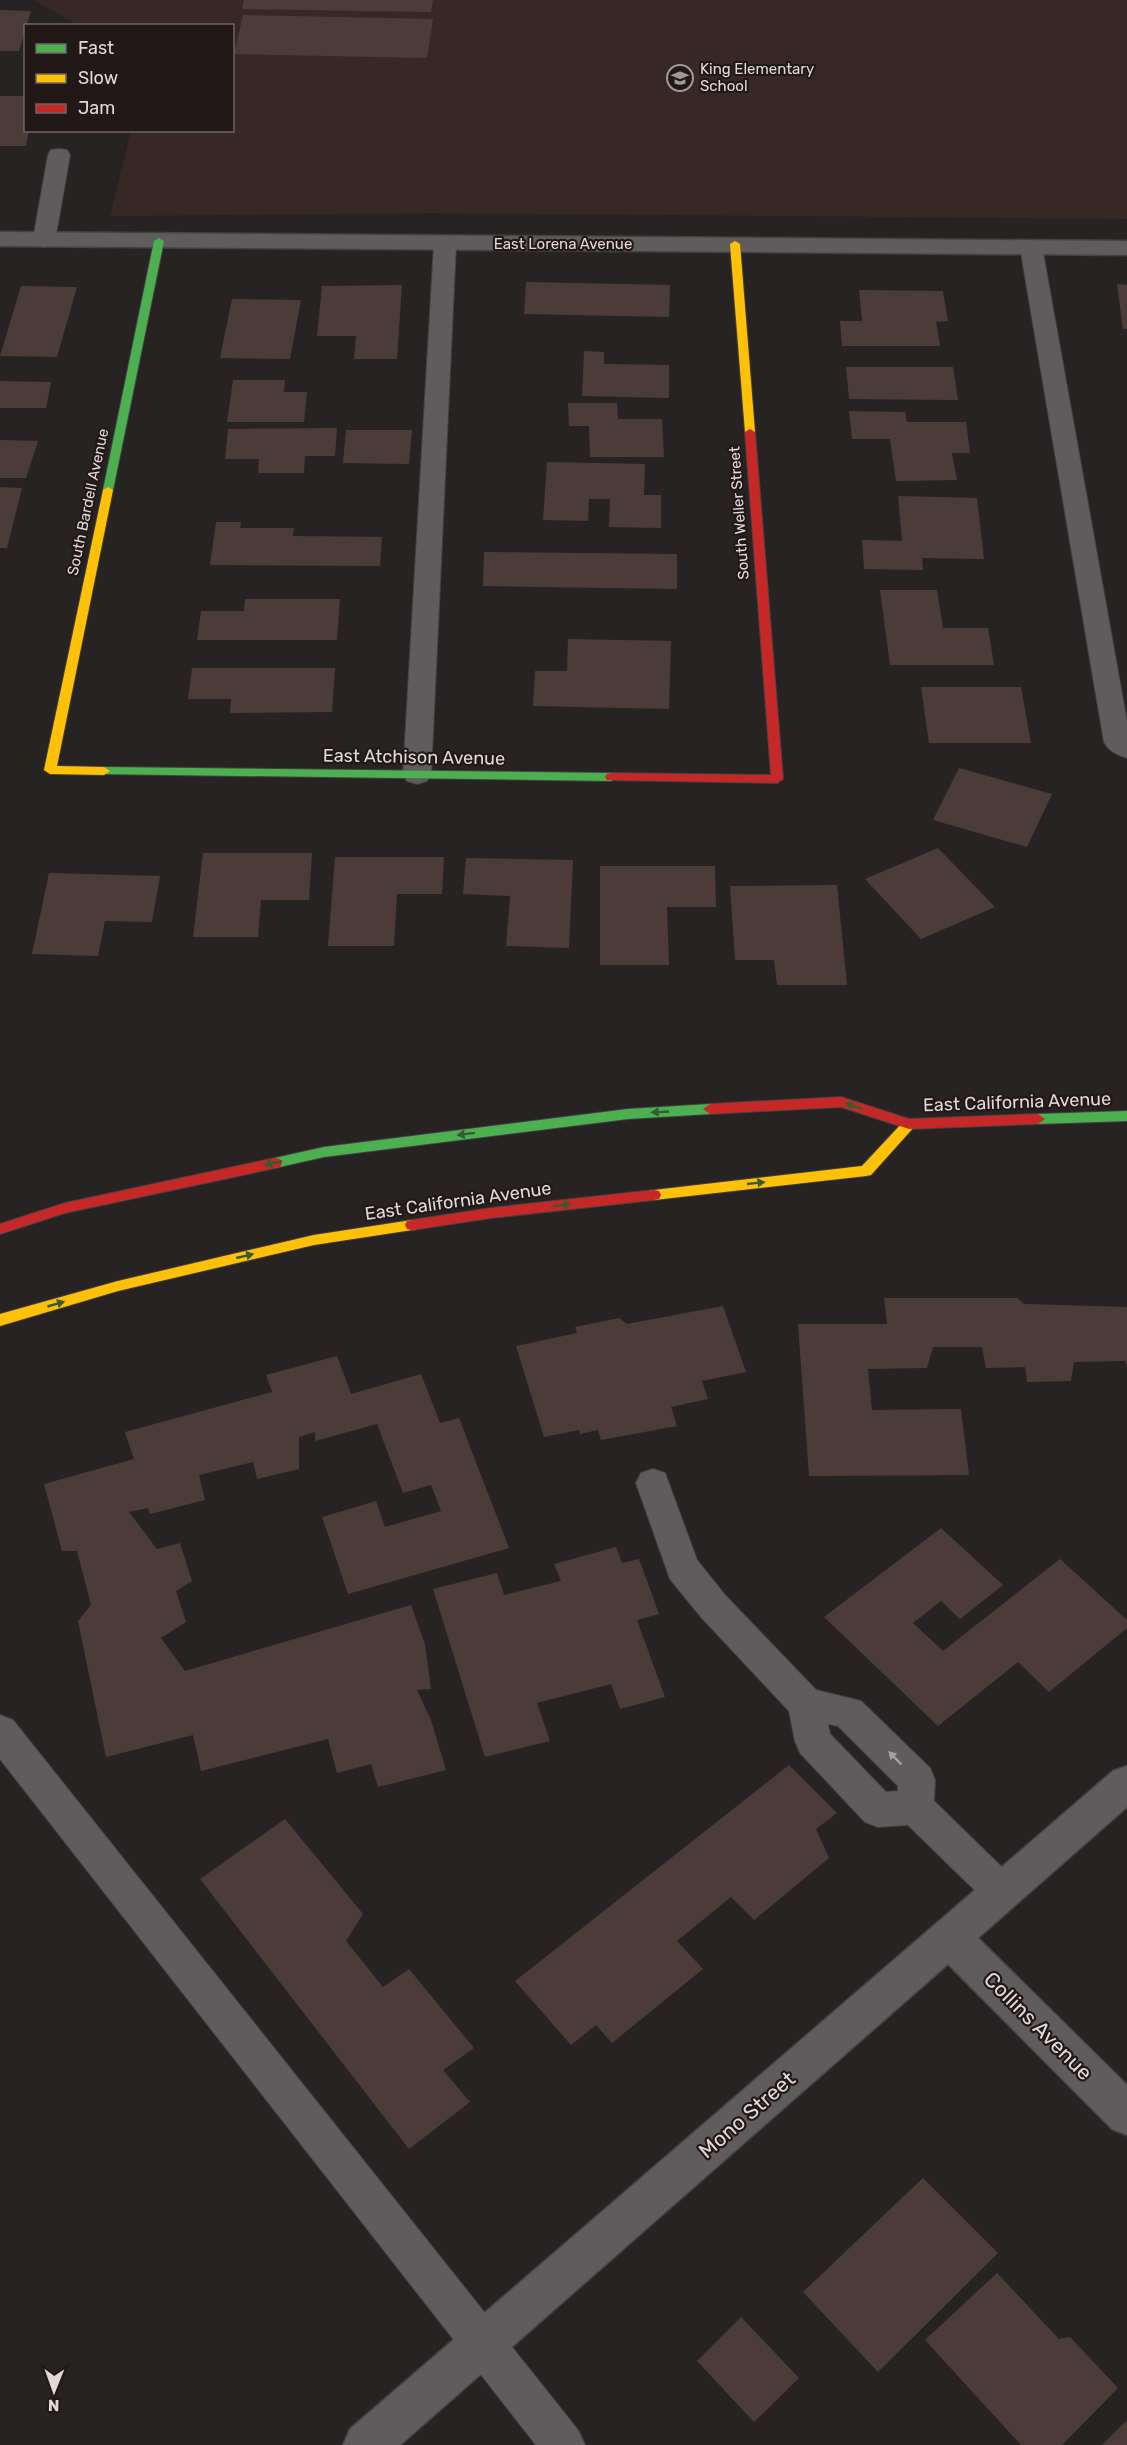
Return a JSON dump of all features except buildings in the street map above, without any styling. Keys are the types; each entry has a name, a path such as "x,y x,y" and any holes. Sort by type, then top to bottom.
{"street":[{"name":"East Lorena Avenue","path":"0,240 1127,248"},
{"name":"South Bardell Avenue","path":"50,770 159,241"},
{"name":"South Weller Street","path":"735,244 777,779"},
{"name":"East Atchison Avenue","path":"50,770 777,779"},
{"name":"East California Avenue","path":"0,1229 65,1208 324,1152 628,1114 841,1102 909,1125 1127,1116"},
{"name":"East California Avenue","path":"0,1320 118,1286 314,1240 491,1213 866,1171 909,1125"},
{"name":"Mono Street","path":"366,2445 1127,1783"},
{"name":"Collins Avenue","path":"950,1938 1127,2114"}],"lane":[{"path":"44,240 59,155"},
{"path":"417,775 445,244"},
{"path":"1031,247 1117,742 1127,749"},
{"path":"653,1483 682,1568 713,1606 806,1704 813,1741 878,1810 915,1807 1002,1892"},
{"path":"806,1704 848,1712 917,1780 915,1807"},
{"path":"0,1731 563,2445"}],"shaded area":[{"name":"King Elementary School","path":"34,0 1127,0 1127,219 433,213 110,216 131,132 234,132 234,24 75,24"}],"traffic: fast":[{"path":"108,490 159,241"},
{"path":"104,771 611,777"},
{"path":"275,1163 324,1152 628,1114 710,1109"},
{"path":"1038,1119 1127,1116"}],"traffic: slow":[{"path":"735,244 750,432"},
{"path":"104,771 50,770 108,490"},
{"path":"654,1195 866,1171 909,1124"},
{"path":"0,1320 118,1286 314,1240 412,1225"}],"traffic: jam":[{"path":"611,777 777,779 750,432"},
{"path":"710,1109 841,1102 909,1124 1038,1119"},
{"path":"0,1229 65,1208 275,1163"},
{"path":"412,1225 491,1213 654,1195"}],"place":[{"name":"King Elementary School","path":"680,78"}]}
